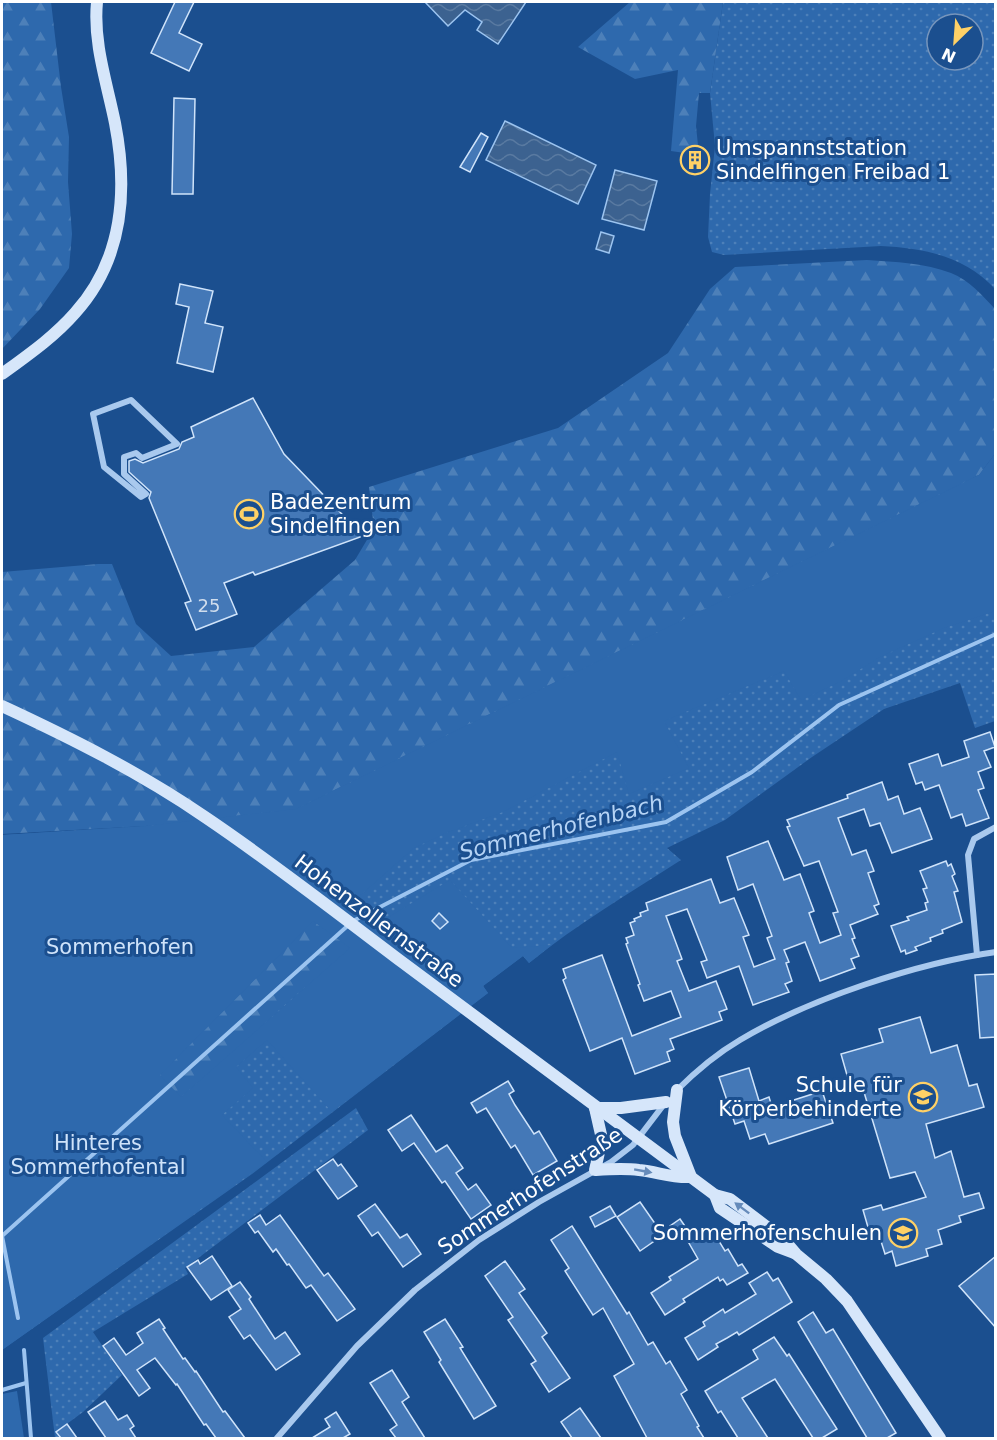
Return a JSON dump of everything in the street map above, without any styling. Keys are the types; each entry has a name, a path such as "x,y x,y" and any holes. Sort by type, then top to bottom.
{"street":[{"path":"2,374 54,334 86,300 104,268 118,231 122,204 120,151 99,48 97,2"},
{"path":"131,400 177,444 142,458 136,453 124,457 124,474 146,494 141,497 104,467 93,414 131,400"},
{"name":"Hohenzollernstraße","path":"2,706 62,735 158,787 225,831 715,1195 720,1208 778,1247 796,1254 847,1300 940,1438"},
{"path":"977,955 968,855 974,839 996,827"},
{"name":"Sommerhofenstraße","path":"277,1438 357,1346 414,1290 479,1240 538,1202 611,1162 638,1139 666,1102 699,1069 740,1040 823,1000 900,974 996,952"},
{"path":"666,1102 621,1108 595,1108 602,1139 595,1170 624,1168 673,1178 691,1177 675,1136 677,1090"}],"green space":[{"path":"2,2 51,2 69,137 68,182 72,234 69,268 40,309 2,349"},
{"path":"630,2 723,2 710,93 699,93 696,126 699,155 671,151 678,70 635,79 578,47"},
{"path":"723,2 995,2 995,289 957,261 912,249 881,246 724,255 712,252 708,237 715,146 710,93"},
{"path":"867,260 920,265 951,273 970,284 995,309 995,454 979,475 295,809 146,826 2,834 2,572 112,564 136,624 171,656 254,647 355,560 374,528 369,487 558,428 668,353 710,289 735,267"},
{"name":"Sommerhofen","path":"995,454 995,721 975,728 960,683 884,709 812,757 725,820 667,848 681,860 585,922 529,963 523,956 483,986 488,993 252,1174 2,1350 2,835 146,826 979,475"},
{"name":"Sommerhofen","path":"995,454 995,611 944,628 880,657 840,682 801,700 784,671 664,721 689,768 629,794 617,752 503,812 446,833 414,848 354,901 382,921 450,880 512,948 552,945 529,963 523,956 483,986 488,993 332,1112 267,1040 236,1067 253,1088 222,1115 267,1162 2,1350 2,835 146,826 296,809 979,475","holes":["313,921 350,948 181,1097 160,1075"]},
{"name":"Hinteres Sommerhofental","path":"313,921 350,947 179,1099 37,1267 38,1323 10,1338 2,1302 2,1112 8,1100 65,1060 79,1117 152,1083"},
{"path":"356,1108 368,1130 185,1268 188,1274 93,1332 122,1375 83,1412 56,1432 61,1438 55,1438 43,1338"},
{"path":"17,1391 24,1438 2,1438 2,1394"}],"water":[{"path":"425,2 526,2 498,44 477,30 482,22 465,10 448,26"},
{"path":"505,121 596,165 578,204 486,160"},
{"path":"615,170 657,181 644,230 602,219"},
{"path":"601,232 614,236 609,253 596,249"}],"building":[{"path":"175,2 194,2 179,33 202,44 189,71 151,53"},
{"path":"174,98 195,99 193,194 172,194"},
{"path":"481,133 488,137 470,172 460,167"},
{"path":"180,284 213,291 205,323 223,327 213,372 177,363 189,307 176,304"},
{"name":"Badezentrum Sindelfingen","path":"253,398 284,454 363,536 255,575 253,572 224,583 237,614 196,630 185,603 191,601 149,498 151,492 129,472 129,461 135,459 143,463 179,449 182,442 194,437 191,427"},
{"path":"990,732 995,747 984,751 991,767 978,772 984,788 978,790 989,818 966,826 962,814 951,818 939,785 925,790 922,782 916,784 909,764 938,754 942,766 969,757 964,741"},
{"path":"882,782 888,800 898,796 904,814 920,808 932,839 892,853 880,823 870,826 864,809 838,818 852,855 866,850 874,871 868,873 879,904 874,906 878,914 850,925 855,938 852,939 859,956 851,959 855,968 820,981 805,942 784,950 789,962 786,963 792,981 785,984 789,992 753,1005 739,966 707,978 701,962 707,960 687,909 666,916 682,959 677,961 689,991 716,981 727,1009 719,1012 722,1020 670,1039 674,1049 667,1052 670,1061 635,1074 622,1038 590,1051 563,980 566,978 563,969 602,955 632,1036 681,1017 671,991 644,1001 638,985 640,984 626,938 634,935 630,923 641,916 640,913 648,910 646,903 711,879 720,903 734,898 749,935 743,937 754,967 775,959 767,938 772,936 753,884 738,890 727,857 768,841 784,880 800,874 814,911 809,913 820,943 841,935 833,913 838,912 819,861 804,866 787,827 790,826 787,820 848,798 847,795"},
{"path":"946,861 948,866 951,864 955,874 952,876 958,891 954,892 962,922 942,930 943,933 930,938 931,941 915,947 917,950 906,954 905,950 901,952 891,926 909,920 907,917 927,910 925,903 928,902 923,889 927,888 920,871"},
{"path":"439,913 448,922 440,929 432,921"},
{"path":"996,974 996,1037 980,1038 975,975"},
{"name":"Schule für Körperbehinderte","path":"920,1017 931,1053 957,1045 969,1086 977,1084 984,1107 926,1124 935,1158 951,1151 964,1197 979,1193 984,1208 959,1216 961,1222 938,1230 942,1244 926,1249 928,1256 896,1266 892,1251 885,1254 880,1238 872,1241 863,1210 881,1205 883,1210 926,1197 915,1172 890,1178 860,1079 849,1082 841,1054 883,1042 879,1029"},
{"path":"749,1068 759,1101 769,1097 772,1107 822,1091 833,1123 769,1144 765,1134 750,1139 744,1121 735,1124 719,1077"},
{"path":"508,1081 514,1091 509,1094 515,1105 534,1134 539,1131 557,1161 533,1175 515,1145 511,1148 486,1108 477,1113 471,1103"},
{"path":"411,1115 436,1152 447,1145 463,1168 456,1173 468,1190 476,1184 491,1205 471,1219 445,1181 442,1183 414,1143 402,1151 388,1130"},
{"path":"333,1159 338,1166 341,1164 357,1186 338,1199 317,1170"},
{"path":"640,1202 663,1235 640,1251 617,1217"},
{"path":"375,1204 400,1238 407,1234 421,1254 403,1267 378,1232 372,1236 358,1216"},
{"path":"610,1206 616,1216 595,1227 590,1217"},
{"path":"260,1215 266,1225 280,1215 324,1276 328,1273 355,1309 337,1321 311,1285 306,1288 276,1249 273,1252 258,1231 255,1233 248,1223"},
{"path":"680,1219 687,1229 677,1236 670,1226"},
{"path":"572,1226 648,1345 653,1342 666,1364 670,1361 687,1390 681,1394 704,1438 647,1438 614,1376 634,1364 603,1308 593,1315 565,1271 569,1268 551,1240"},
{"path":"702,1228 708,1237 714,1233 725,1251 728,1249 738,1266 742,1264 748,1273 727,1285 723,1279 720,1281 718,1277 683,1299 685,1302 665,1315 651,1293 671,1280 669,1277 698,1259 686,1238"},
{"path":"212,1256 232,1286 211,1300 187,1267 198,1260 200,1264"},
{"path":"996,1256 996,1328 959,1286"},
{"path":"505,1261 525,1289 519,1293 547,1333 542,1337 570,1378 549,1392 531,1364 536,1361 508,1320 513,1317 485,1276"},
{"path":"767,1272 773,1281 778,1278 792,1302 739,1335 737,1332 716,1344 718,1347 698,1360 685,1338 705,1326 703,1322 723,1309 725,1313 756,1294 749,1283"},
{"path":"240,1282 275,1339 285,1332 300,1354 276,1370 250,1335 244,1339 229,1317 241,1309 228,1290"},
{"path":"813,1312 826,1333 833,1329 896,1433 887,1438 867,1438 798,1322"},
{"path":"159,1319 183,1359 185,1358 196,1371 223,1412 225,1411 245,1438 216,1438 155,1358 137,1370 150,1388 139,1396 103,1346 114,1338 126,1355 143,1343 137,1333"},
{"path":"445,1319 496,1406 474,1419 439,1362 441,1360 424,1332"},
{"path":"774,1337 787,1356 789,1354 837,1429 822,1438 813,1438 775,1379 742,1398 768,1438 738,1438 721,1411 718,1413 705,1391 758,1359 753,1350"},
{"path":"392,1370 409,1397 402,1402 425,1438 396,1438 390,1430 397,1425 370,1383"},
{"path":"105,1401 118,1420 127,1415 134,1426 130,1429 136,1438 106,1438 88,1412"},
{"path":"580,1408 601,1438 572,1438 561,1422"},
{"path":"336,1412 350,1434 343,1438 312,1438 330,1427 325,1419"},
{"path":"67,1424 77,1438 61,1438 56,1432"}],"waterway":[{"name":"Sommerhofenbach","path":"2,1236 353,921 471,860 666,822 752,772 839,705 996,634"},
{"path":"2,1236 18,1318"},
{"path":"24,1350 31,1438"},
{"path":"2,1390 26,1383"}],"place":[{"name":"Umspannststation Sindelfingen Freibad 1","path":"695,160"},
{"name":"Badezentrum Sindelfingen","path":"249,514"},
{"name":"Schule für Körperbehinderte","path":"923,1097"},
{"name":"Sommerhofenschulen","path":"903,1233"}]}
